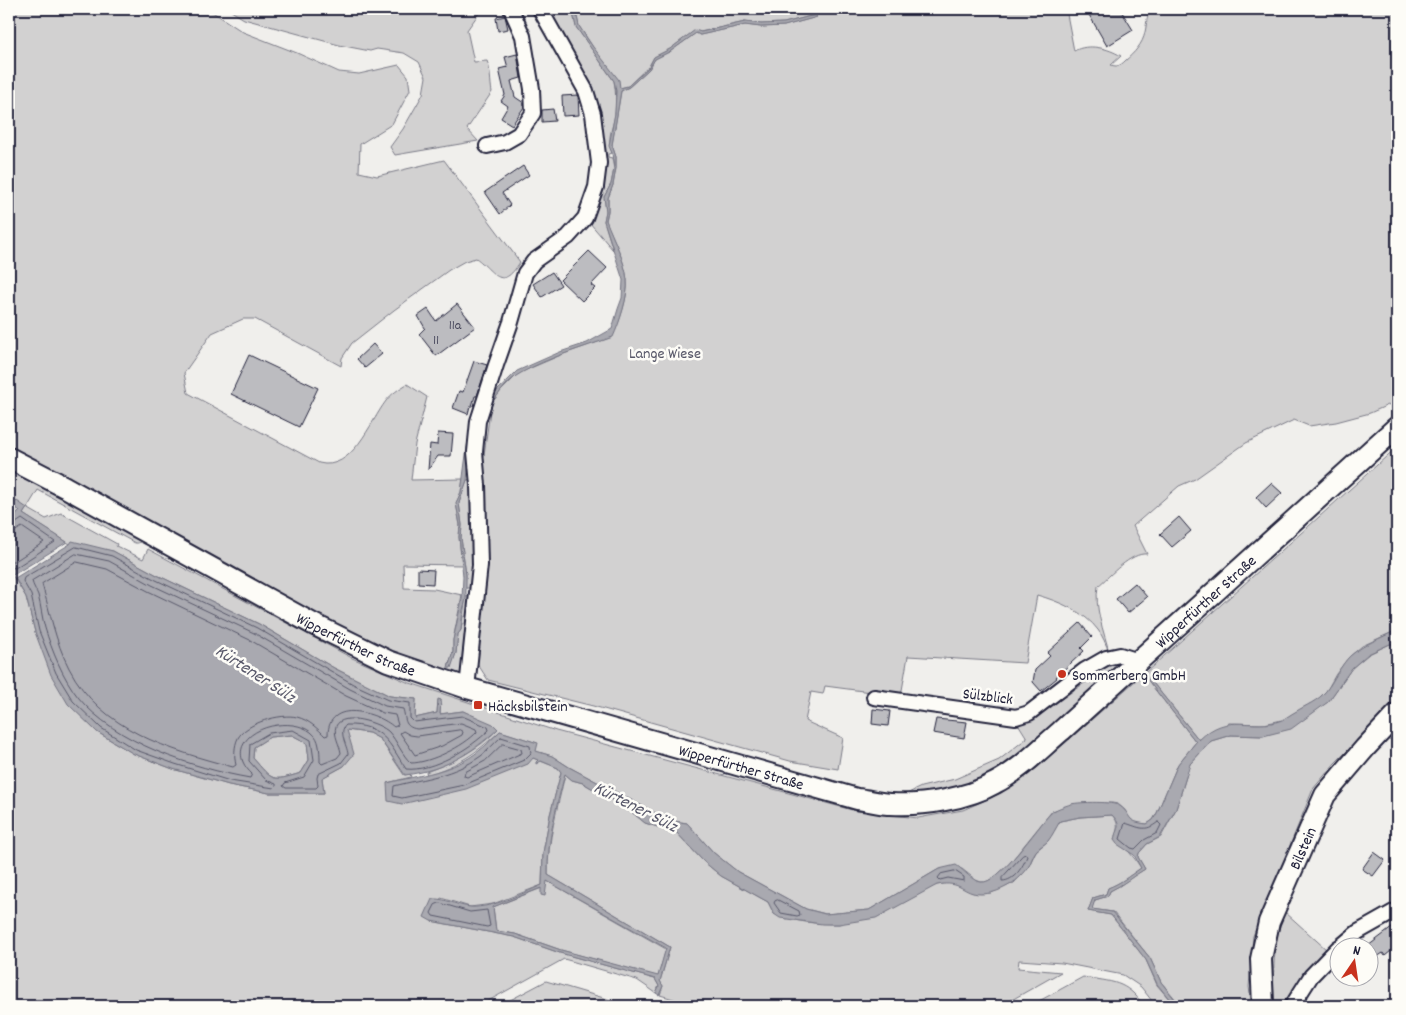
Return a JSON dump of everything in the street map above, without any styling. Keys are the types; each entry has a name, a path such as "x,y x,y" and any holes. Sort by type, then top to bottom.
{"main road":[{"name":"Wipperfürther Straße","path":"9,458 313,624 388,661 467,688 857,799 890,804 916,803 968,794 995,784 1020,766 1062,731 1397,427"},
{"name":"Bilstein","path":"1263,1006 1261,959 1269,922 1325,795 1364,748 1397,714"}],"street":[{"path":"487,146 505,142 519,134 533,113 532,89 523,36 511,9"},
{"path":"467,688 480,564 478,485 475,452 478,421 512,322 525,273 534,261 568,237 585,218 596,187 599,163 593,114 586,91 540,9"},
{"name":"Sülzblick","path":"874,698 1016,717 1029,713 1085,670 1106,658 1120,655 1139,661"},
{"path":"1351,938 1397,910"},
{"path":"1292,1006 1311,976 1328,959"}],"green space":[{"path":"9,9 208,9 243,32 339,72 359,74 399,65 408,76 410,90 392,124 360,144 359,172 377,176 444,160 520,262 508,276 502,278 498,277 476,258 465,261 449,270 352,343 342,358 341,366 255,319 243,319 212,333 184,373 188,393 319,463 331,464 341,460 350,453 359,443 388,398 407,384 427,397 415,444 411,480 463,479 461,492 456,503 460,525 459,537 462,565 403,564 404,588 434,589 462,595 453,640 453,652 448,667 450,668 456,653 466,596 469,596 463,672 455,677 355,638 9,449"},
{"path":"228,9 482,9 467,30 474,62 487,61 492,92 467,129 478,141 395,155 390,147 403,129 423,94 426,77 419,62 404,53 377,49 370,51 339,45 244,19"},
{"path":"543,9 569,9 573,13 576,27 614,81 615,110 610,139 612,153 608,154 608,157 612,158 614,169 611,184 604,197 606,211 604,221 613,250 589,222 597,203 605,172 599,117"},
{"name":"Lange Wiese","path":"572,9 1066,9 1074,51 1085,47 1092,47 1110,51 1121,56 1111,65 1117,66 1122,64 1140,44 1151,9 1170,9 1204,14 1216,9 1397,9 1397,401 1370,413 1336,422 1309,426 1294,420 1246,443 1195,479 1179,486 1133,526 1147,554 1134,557 1098,586 1098,611 1109,652 1100,632 1086,618 1054,600 1037,595 1025,663 908,656 901,696 825,686 823,694 811,692 805,721 843,738 838,769 790,761 593,706 488,680 477,663 486,566 486,512 483,462 491,404 519,373 561,355 612,337 618,325 625,301 627,280 621,257 606,221 608,198 616,168 616,157 612,145 621,91 629,87 649,69 655,59 671,51 696,33 700,35 745,25 761,27 784,26 817,17 814,15 784,23 761,24 745,22 700,32 695,31 670,49 654,57 649,66 628,86 620,88 579,26 576,12"},
{"path":"1397,447 1397,630 1362,646 1349,657 1327,690 1317,700 1282,720 1264,724 1229,723 1199,740 1145,673"},
{"path":"9,463 142,541 135,543 38,490 27,508 9,499"},
{"path":"471,479 473,506 472,573 471,586 465,588 466,575 459,503 467,480"},
{"path":"9,502 20,511 9,523"},
{"path":"27,508 46,519 61,513 117,544 116,546 143,559 148,549 352,658 407,682 556,731 856,811 918,818 963,810 1001,793 1037,768 1143,674 1196,742 1178,764 1157,813 1153,820 1147,824 1136,823 1129,819 1125,810 1118,804 1074,804 1052,811 1009,864 986,882 976,880 962,869 939,869 869,910 826,914 806,909 738,872 714,853 687,823 674,821 659,815 552,756 535,751 537,743 500,731 466,758 427,775 426,772 455,760 474,749 498,729 463,711 440,714 441,700 438,700 437,713 415,718 416,699 390,696 334,668 259,624 157,575 113,551 70,544 23,514"},
{"path":"9,570 26,597 35,632 69,704 97,732 134,754 173,769 229,785 269,793 324,793 322,778 344,766 346,730 369,733 380,739 404,775 410,774 411,777 387,783 533,758 558,768 561,772 543,853 542,885 493,904 470,907 441,898 431,921 514,937 560,953 655,979 659,986 656,993 637,980 564,959 479,1006 9,1006"},
{"path":"1390,644 1397,644 1397,701 1335,763 1313,789 1253,936 1249,987 1252,1006 1184,1006 1178,1002 1161,982 1150,958 1113,912 1091,909 1095,900 1108,896 1110,891 1145,869 1138,857 1139,853 1147,844 1161,837 1176,809 1190,764 1211,741 1231,735 1263,736 1328,702 1352,668 1369,654"},
{"path":"1112,661 1120,666 1047,736 1008,766 957,790 902,796 921,787 955,779 999,760 1027,738 1017,722 1041,713 1096,675 1093,669"},
{"path":"292,735 307,743 309,760 301,773 284,778 273,778 253,758 254,747 270,737"},
{"path":"565,774 572,780 583,783 629,810 645,823 677,833 703,861 721,876 768,902 774,914 798,921 822,924 839,924 937,885 956,884 974,893 991,893 1014,883 1028,868 1036,851 1047,842 1060,821 1080,817 1112,815 1117,825 1115,836 1141,868 1121,882 1108,888 1106,894 1093,898 1088,911 1111,915 1146,960 1157,985 1175,1006 1156,1006 1141,987 1123,975 1062,963 1019,960 1018,968 1061,972 1001,1006 697,1006 660,995 663,986 660,981 670,947 548,875 551,837"},
{"path":"547,881 666,949 658,977 561,950 515,934 496,931 493,907 542,888"},
{"path":"1285,912 1327,950 1286,1006 1275,1006 1274,958 1278,934"},
{"path":"1083,977 1118,984 1131,991 1144,1006 1030,1006"},
{"path":"546,981 631,1006 499,1006"}],"water":[{"path":"569,9 576,12 579,26 619,80 620,88 628,86 649,67 654,57 670,49 695,30 701,32 745,22 761,24 784,23 815,15 817,17 784,26 761,27 745,25 700,35 696,33 671,51 655,59 649,69 629,87 621,91 612,145 616,157 616,168 608,198 606,220 626,272 627,286 621,317 613,337 554,357 521,373 508,383 491,404 491,399 498,390 517,371 560,352 587,343 612,329 622,298 623,280 604,221 606,211 604,197 611,184 614,169 609,146 615,113 616,91 614,81 576,27 573,13"},
{"path":"468,440 471,440 467,480 459,503 466,575 466,599 456,653 451,668 448,668 453,652 453,640 462,599 463,576 459,537 460,525 456,503 461,492"},
{"path":"9,499 17,501 27,508 23,514 67,542 13,575 9,570 9,523 20,511 9,502"},
{"name":"Kürtener Sülz","path":"72,541 113,551 157,575 259,624 334,668 390,696 416,699 415,718 437,713 438,699 441,700 440,714 463,711 493,724 498,729 466,754 455,760 419,773 405,775 380,739 369,733 347,730 354,754 344,766 322,778 324,793 269,793 229,785 173,769 134,754 97,732 68,704 51,675 35,632 26,597 15,578","holes":["292,735 307,743 309,760 301,773 284,778 273,778 253,758 254,747 270,737"]},
{"name":"Kürtener Sülz","path":"1397,630 1397,644 1390,644 1368,654 1352,668 1328,702 1291,729 1263,736 1231,735 1211,741 1190,764 1176,809 1160,837 1147,844 1139,853 1138,857 1145,869 1110,891 1108,896 1095,900 1092,909 1112,912 1150,958 1161,982 1177,1002 1184,1006 1175,1006 1157,984 1146,960 1111,915 1088,911 1093,898 1106,894 1108,888 1121,882 1141,868 1134,855 1114,840 1118,825 1112,815 1080,817 1060,821 1048,841 1033,855 1023,874 1001,890 981,894 970,892 952,884 937,885 876,918 839,924 822,924 780,918 774,914 768,902 721,876 703,861 677,833 645,823 629,810 583,783 572,780 565,774 555,812 548,875 670,947 660,981 663,986 659,995 656,993 659,986 655,979 560,953 514,937 431,921 424,917 432,899 480,907 507,900 542,885 543,853 561,772 558,768 541,761 536,764 538,760 533,758 528,764 466,789 402,804 388,801 387,783 436,772 459,763 483,748 500,731 538,743 536,751 552,756 659,815 674,821 687,823 714,853 738,872 806,909 825,914 869,910 939,869 956,865 971,878 981,882 989,880 1008,865 1051,813 1071,804 1089,802 1111,803 1120,806 1132,820 1147,824 1153,820 1178,764 1196,742 1143,674 1145,673 1199,740 1220,726 1240,723 1271,723 1284,719 1323,694 1343,664 1355,652","holes":["547,881 666,948 658,976 561,950 515,934 496,931 493,907 541,888 541,895 545,896"]}],"building":[{"path":"1094,9 1120,9 1133,30 1107,46 1088,13"},
{"path":"505,16 508,29 498,31 496,18"},
{"path":"517,54 521,78 511,81 515,97 524,103 524,107 512,125 501,118 508,106 501,101 505,95 499,69 508,68 505,57"},
{"path":"578,95 579,115 563,116 562,96"},
{"path":"553,109 555,121 542,122 542,110"},
{"path":"523,166 529,175 502,193 510,205 500,214 485,192"},
{"path":"589,251 607,268 591,285 595,288 582,301 560,280"},
{"path":"552,272 561,285 542,297 533,284"},
{"path":"457,304 475,327 436,356 419,334 425,328 418,316 428,309 436,321"},
{"path":"373,344 382,354 365,368 357,359"},
{"path":"249,355 318,388 299,427 231,394"},
{"path":"474,361 487,365 477,396 475,396 472,406 470,406 468,414 453,408 459,391 463,392"},
{"path":"438,433 453,434 451,456 438,456 428,470 430,444 437,445"},
{"path":"1271,483 1282,493 1266,508 1256,497"},
{"path":"1179,517 1191,531 1172,547 1160,534"},
{"path":"418,569 434,570 433,584 418,583"},
{"path":"1135,583 1147,597 1128,613 1116,599"},
{"path":"1080,623 1092,637 1081,648 1084,651 1041,691 1033,682 1035,670 1050,656 1047,653"},
{"path":"873,709 890,711 888,726 872,724"},
{"path":"936,719 967,722 964,738 933,733"},
{"path":"1374,852 1385,860 1373,876 1362,869"},
{"path":"1397,924 1397,946 1385,956 1383,953 1378,956 1378,938"}],"place":[{"name":"Sommerberg GmbH","path":"1062,674"},
{"name":"Häcksbilstein","path":"478,705"}]}
